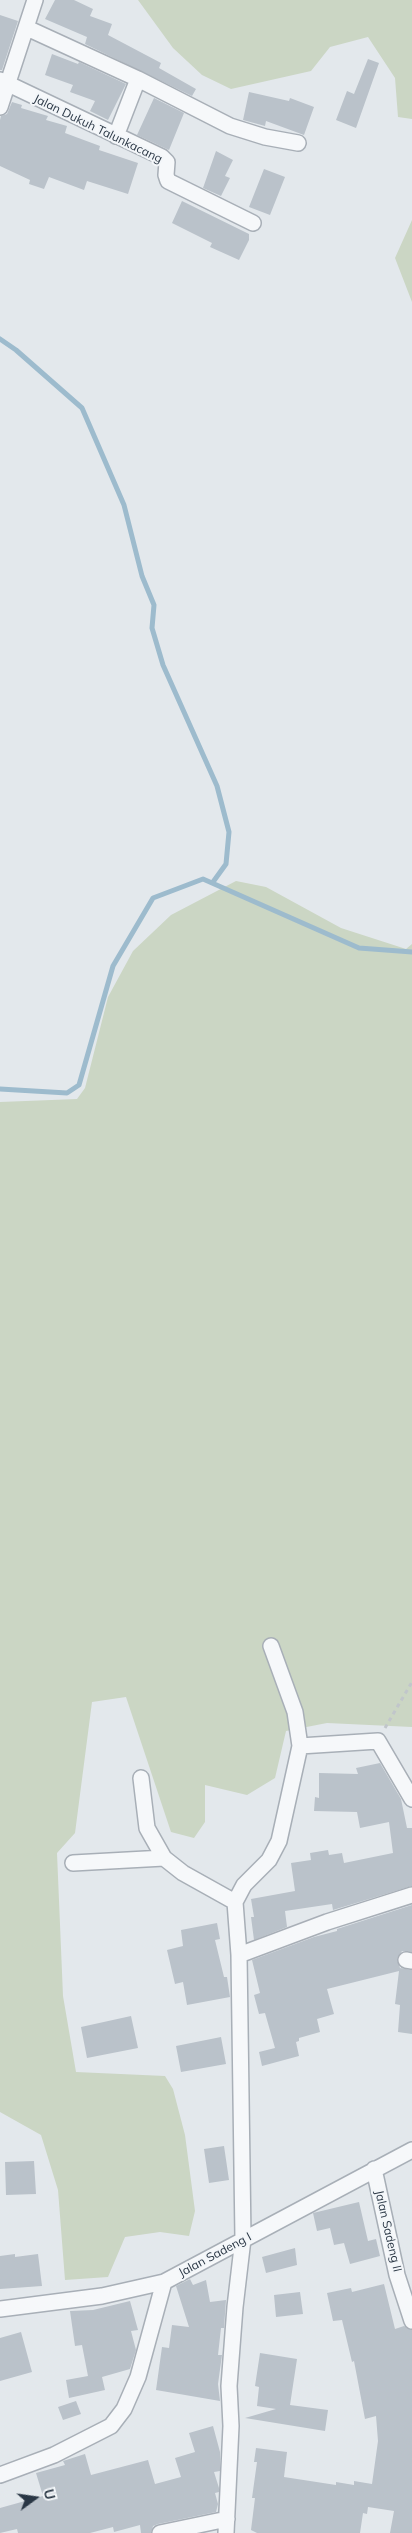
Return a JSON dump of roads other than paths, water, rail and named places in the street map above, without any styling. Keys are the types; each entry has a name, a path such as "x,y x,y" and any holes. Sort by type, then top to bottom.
{"street":[{"path":"0,107 5,82 27,28 35,0"},
{"path":"27,28 138,79 230,126 265,137 298,143"},
{"path":"116,136 138,79"},
{"name":"Jalan Dukuh Talunkacang","path":"5,82 167,162 166,175 168,181 253,223"},
{"path":"160,2533 227,2526 231,2426 229,2386 235,2307 244,2239 239,1955 235,1902 244,1885 269,1860 279,1840 300,1746 294,1712 271,1646"},
{"path":"300,1746 378,1742 412,1799"},
{"path":"140,1778 147,1828 164,1858 183,1872 235,1902"},
{"path":"73,1863 164,1858"},
{"path":"239,1955 327,1922 412,1895"},
{"name":"Jalan Sadeng I","path":"0,2310 102,2296 164,2282 412,2150"},
{"name":"Jalan Sadeng II","path":"374,2170 397,2275 409,2300 412,2321"},
{"path":"0,2475 54,2455 111,2426 124,2409 138,2377 164,2282"}],"waterway":[{"path":"0,339 16,350 82,408 124,505 142,576 154,605 152,628 163,665 217,786 229,832 226,864 213,882"},
{"path":"0,1089 67,1093 79,1085 113,966 153,898 203,879 359,948 412,952"}]}
